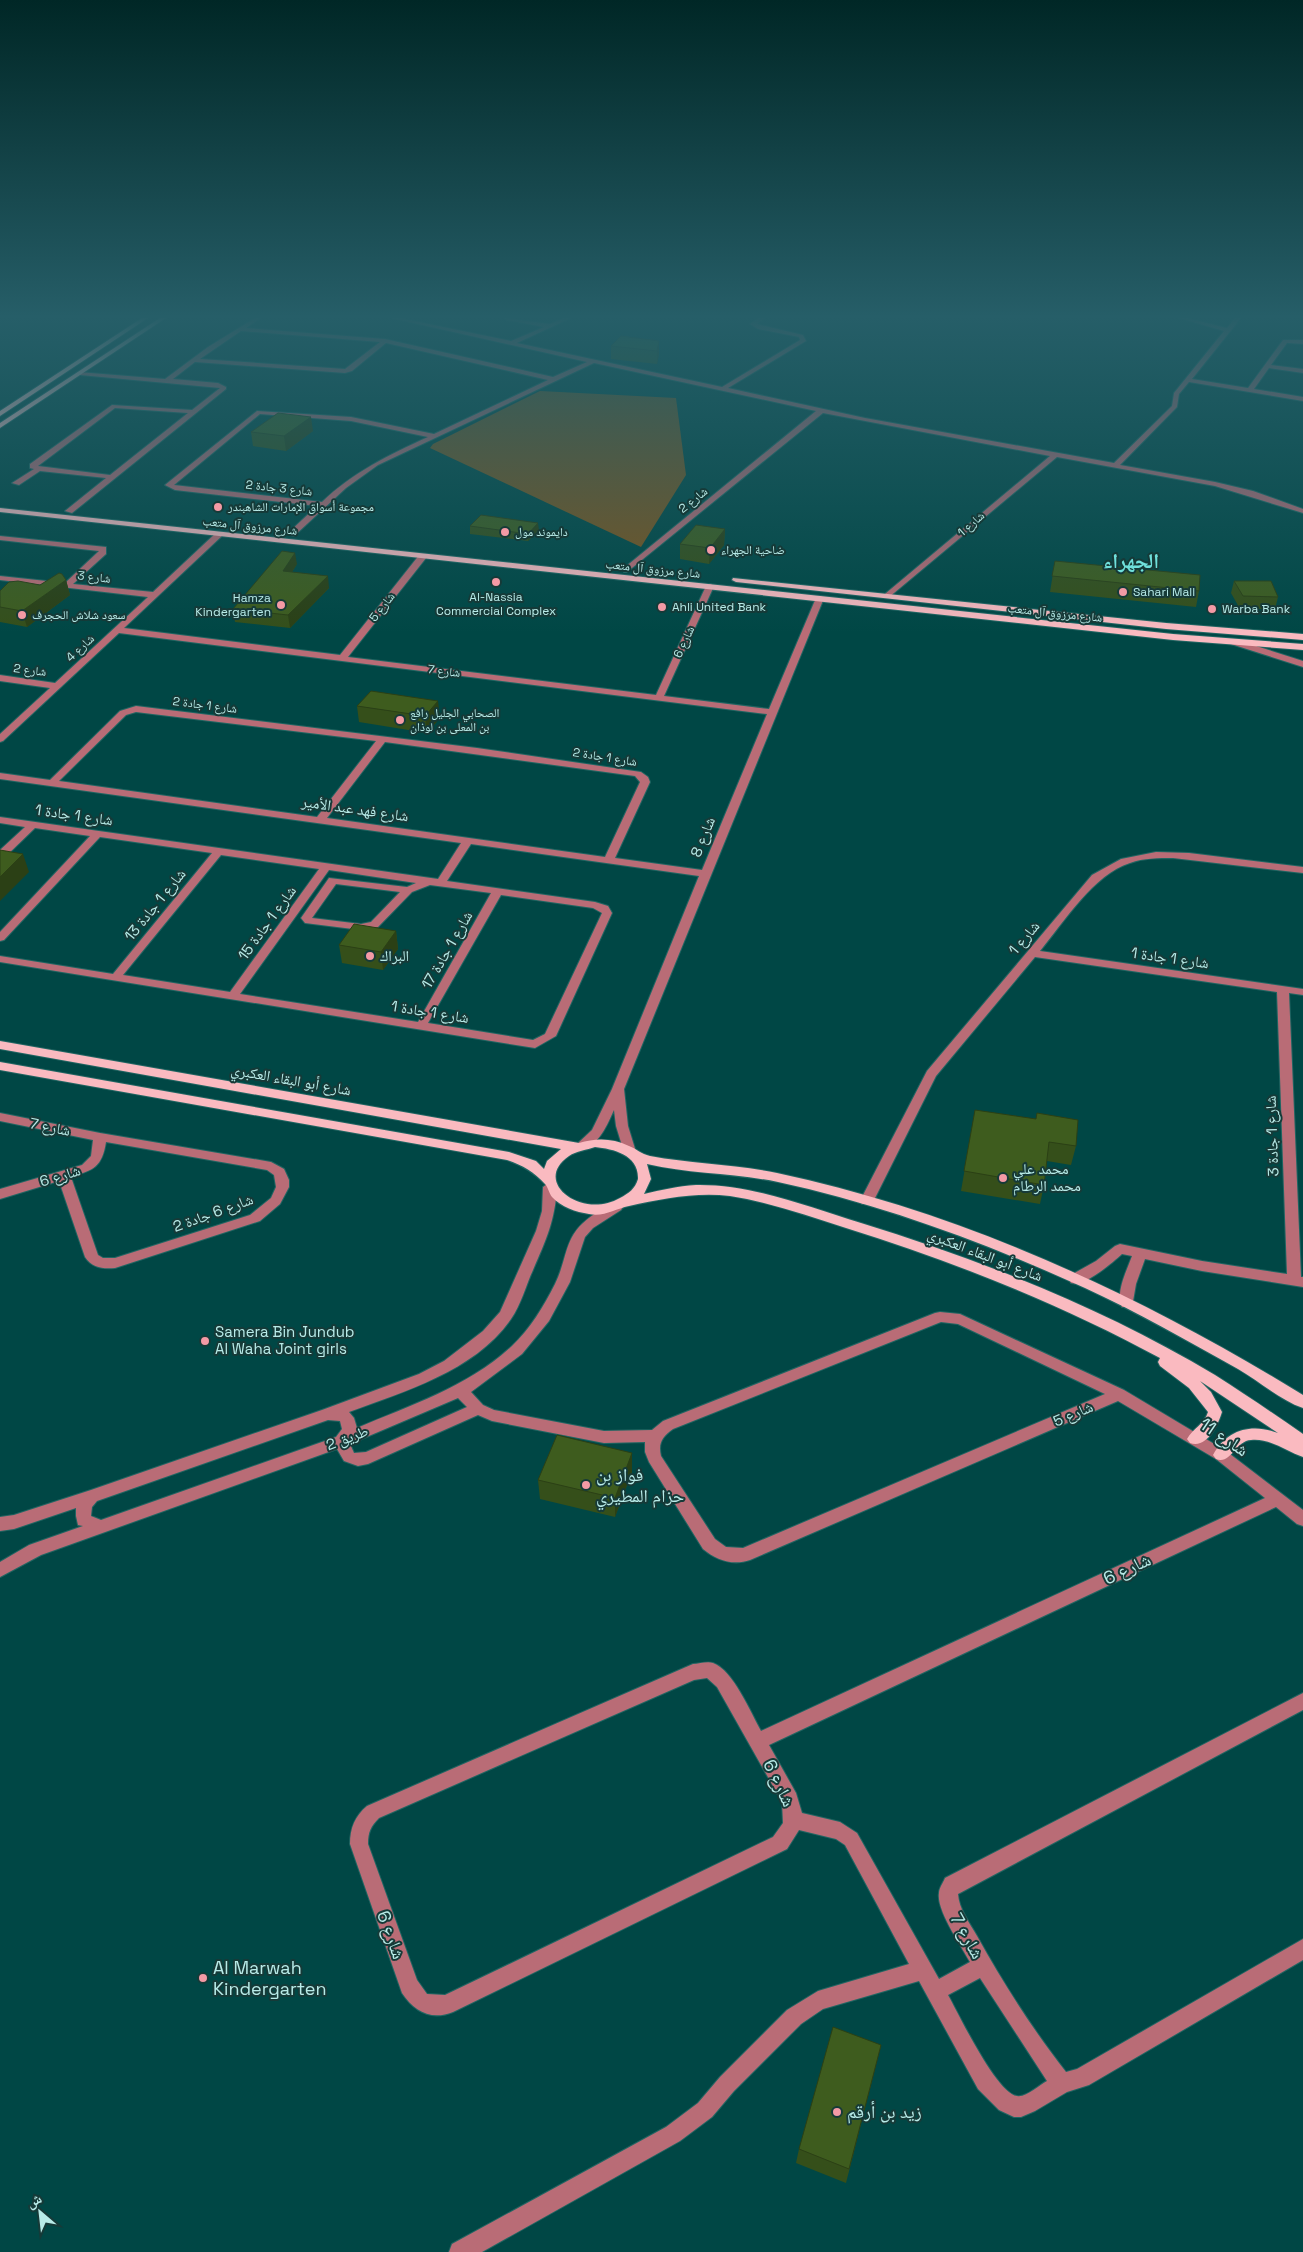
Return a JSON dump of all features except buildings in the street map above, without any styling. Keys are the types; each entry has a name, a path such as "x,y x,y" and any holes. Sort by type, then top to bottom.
{"main road":[{"name":"شارع مرزوق آل متعب","path":"0,503 627,570 820,598 1234,642 1303,647"},
{"name":"شارع مرزوق آل متعب","path":"0,510 536,568 712,582"},
{"path":"170,529 177,527 179,522"},
{"path":"196,531 194,530 196,527 204,525"},
{"path":"509,565 517,562 516,558"},
{"path":"536,568 535,563 542,561"},
{"name":"شارع مرزوق آل متعب","path":"725,579 1166,626 1303,637"},
{"name":"شارع أبو البقاء العكبري","path":"0,1045 579,1146"},
{"path":"5,1067 37,1068 152,1086 162,1082 166,1078 164,1074"},
{"path":"5,1067 509,1156 531,1164 563,1201 588,1209 620,1205 638,1192 644,1182 645,1172 633,1154 608,1144 579,1146 560,1155 553,1163 549,1171 549,1183"},
{"name":"شارع أبو البقاء العكبري","path":"633,1154 654,1162 748,1172 772,1177 867,1201 960,1230 1076,1279 1127,1303 1192,1337 1303,1402"},
{"name":"شارع أبو البقاء العكبري","path":"620,1205 695,1190 726,1192 787,1206 937,1253 1067,1305 1122,1332 1208,1379 1303,1442"},
{"path":"1122,1332 1199,1388 1208,1398 1215,1412 1211,1425 1195,1439"},
{"path":"1221,1456 1236,1438 1247,1433 1266,1433 1303,1451"}],"street":[{"path":"90,423 32,466 39,469 112,477"},
{"path":"69,510 182,423"},
{"name":"شارع 3 جادة 2","path":"245,423 169,485 175,488 322,504"},
{"name":"شارع 3 جادة 2","path":"373,423 434,436"},
{"path":"291,534 322,504 366,470 462,423"},
{"name":"شارع 2","path":"627,570 805,423"},
{"path":"891,423 1233,488 1303,510"},
{"path":"1116,465 1158,423"},
{"name":"شارع 1","path":"888,596 1056,454"},
{"path":"16,483 39,469"},
{"name":"شارع 4","path":"0,739 220,534"},
{"path":"0,538 103,549 103,552 66,586"},
{"name":"شارع 5","path":"342,658 423,556"},
{"name":"شارع 3","path":"1,579 155,594"},
{"name":"شارع 6","path":"659,698 712,582"},
{"name":"شارع 8","path":"579,1146 597,1132 618,1089 820,598"},
{"name":"شارع 7","path":"116,630 772,712"},
{"path":"1234,642 1303,664"},
{"name":"شارع 2","path":"0,678 57,686"},
{"name":"شارع 1 جادة 2","path":"53,782 122,713 132,709 382,739 642,776 645,782 609,860"},
{"path":"321,819 382,739"},
{"name":"شارع فهد عبد الأمير","path":"0,776 321,819 705,874"},
{"name":"شارع 1 جادة 1","path":"0,820 596,905 606,910 607,913 550,1036 541,1042 528,1044 0,958"},
{"path":"0,856 32,825"},
{"path":"0,938 97,834"},
{"path":"441,882 468,841"},
{"name":"شارع 1 جادة 13","path":"116,977 218,852"},
{"name":"شارع 1","path":"867,1201 931,1074 1096,877 1123,861 1149,855 1178,854 1303,870"},
{"name":"شارع 1 جادة 15","path":"233,996 326,867"},
{"path":"408,890 333,880 306,918 309,921 367,927 379,922 408,890 429,881"},
{"name":"شارع 1 جادة 17","path":"421,1026 498,890"},
{"name":"شارع 1 جادة 1","path":"1033,953 1303,992"},
{"name":"شارع 1 جادة 3","path":"1076,1279 1088,1274 1120,1249 1299,1281 1283,990"},
{"name":"شارع 8","path":"618,1089 622,1126 633,1154"},
{"name":"شارع 7","path":"0,1117 100,1137"},
{"name":"شارع 6","path":"0,1194 87,1168 97,1157 100,1137"},
{"name":"شارع 6 جادة 2","path":"64,1175 92,1257 99,1263 106,1264 255,1218 271,1206 284,1184 284,1178 281,1173 271,1166 100,1137"},
{"name":"طريق 2","path":"0,1524 14,1522 92,1496 327,1414 424,1378 449,1365 488,1335 506,1315 543,1231 549,1211 549,1183"},
{"name":"طريق 2","path":"0,1570 35,1550 341,1441 461,1391 517,1350 544,1317 563,1282 575,1243 580,1234 588,1225 620,1205"},
{"path":"1127,1303 1129,1284 1140,1253"},
{"name":"شارع 5","path":"940,1317 960,1319 1119,1394 738,1556 722,1553 709,1544 654,1458 652,1450 655,1436 668,1425 940,1317"},
{"path":"461,1391 478,1410 492,1415 604,1437 655,1436"},
{"name":"شارع 11","path":"1119,1394 1221,1456 1303,1519"},
{"path":"327,1414 342,1414 350,1424 350,1430 341,1441 349,1457 363,1460 478,1410"},
{"path":"92,1496 85,1503 82,1511 84,1520 89,1524 100,1526"},
{"name":"شارع 6","path":"758,1741 1278,1499"},
{"name":"شارع 6","path":"701,1670 710,1670 723,1681 758,1741 790,1799 794,1820 789,1833 780,1843 446,2005 431,2006 422,2004 409,1986 359,1844 360,1825 373,1812 701,1670"},
{"name":"شارع 7","path":"1062,2083 1044,2060 983,1966 949,1902 948,1893 952,1886 1303,1701"},
{"path":"794,1820 840,1831 851,1839 985,2082 1002,2102 1009,2106 1025,2106 1062,2083 1073,2082 1082,2078 1303,1949"},
{"path":"936,1991 983,1966"},
{"path":"460,2252 673,2134 705,2110 727,2084 794,2017 818,2001 923,1970"}],"shaded area":[{"path":"475,423 679,423 686,475 641,547 430,448 433,444"}],"place":[{"name":"مجموعة أسواق الإمارات الشاهبندر","path":"218,507"},
{"name":"دايموند مول","path":"505,532"},
{"name":"ضاحية الجهراء","path":"711,550"},
{"name":"Al-Nassia Commercial Complex","path":"496,582"},
{"name":"Sahari Mall","path":"1123,592"},
{"name":"Hamza Kindergarten","path":"281,605"},
{"name":"Ahli United Bank","path":"662,607"},
{"name":"Warba Bank","path":"1212,609"},
{"name":"سعود شلاش الحجرف","path":"22,615"},
{"name":"الصحابي الجليل رافع بن المعلى بن لوذان","path":"400,720"},
{"name":"البراك","path":"370,956"},
{"name":"محمد علي محمد الرطام","path":"1003,1178"},
{"name":"Samera Bin Jundub Al Waha Joint girls","path":"205,1341"},
{"name":"فواز بن حزام المطيري","path":"586,1485"},
{"name":"Al Marwah Kindergarten","path":"203,1978"},
{"name":"زيد بن أرقم","path":"837,2112"}],"district":[{"name":"الجهراء","path":"1131,561"}]}
